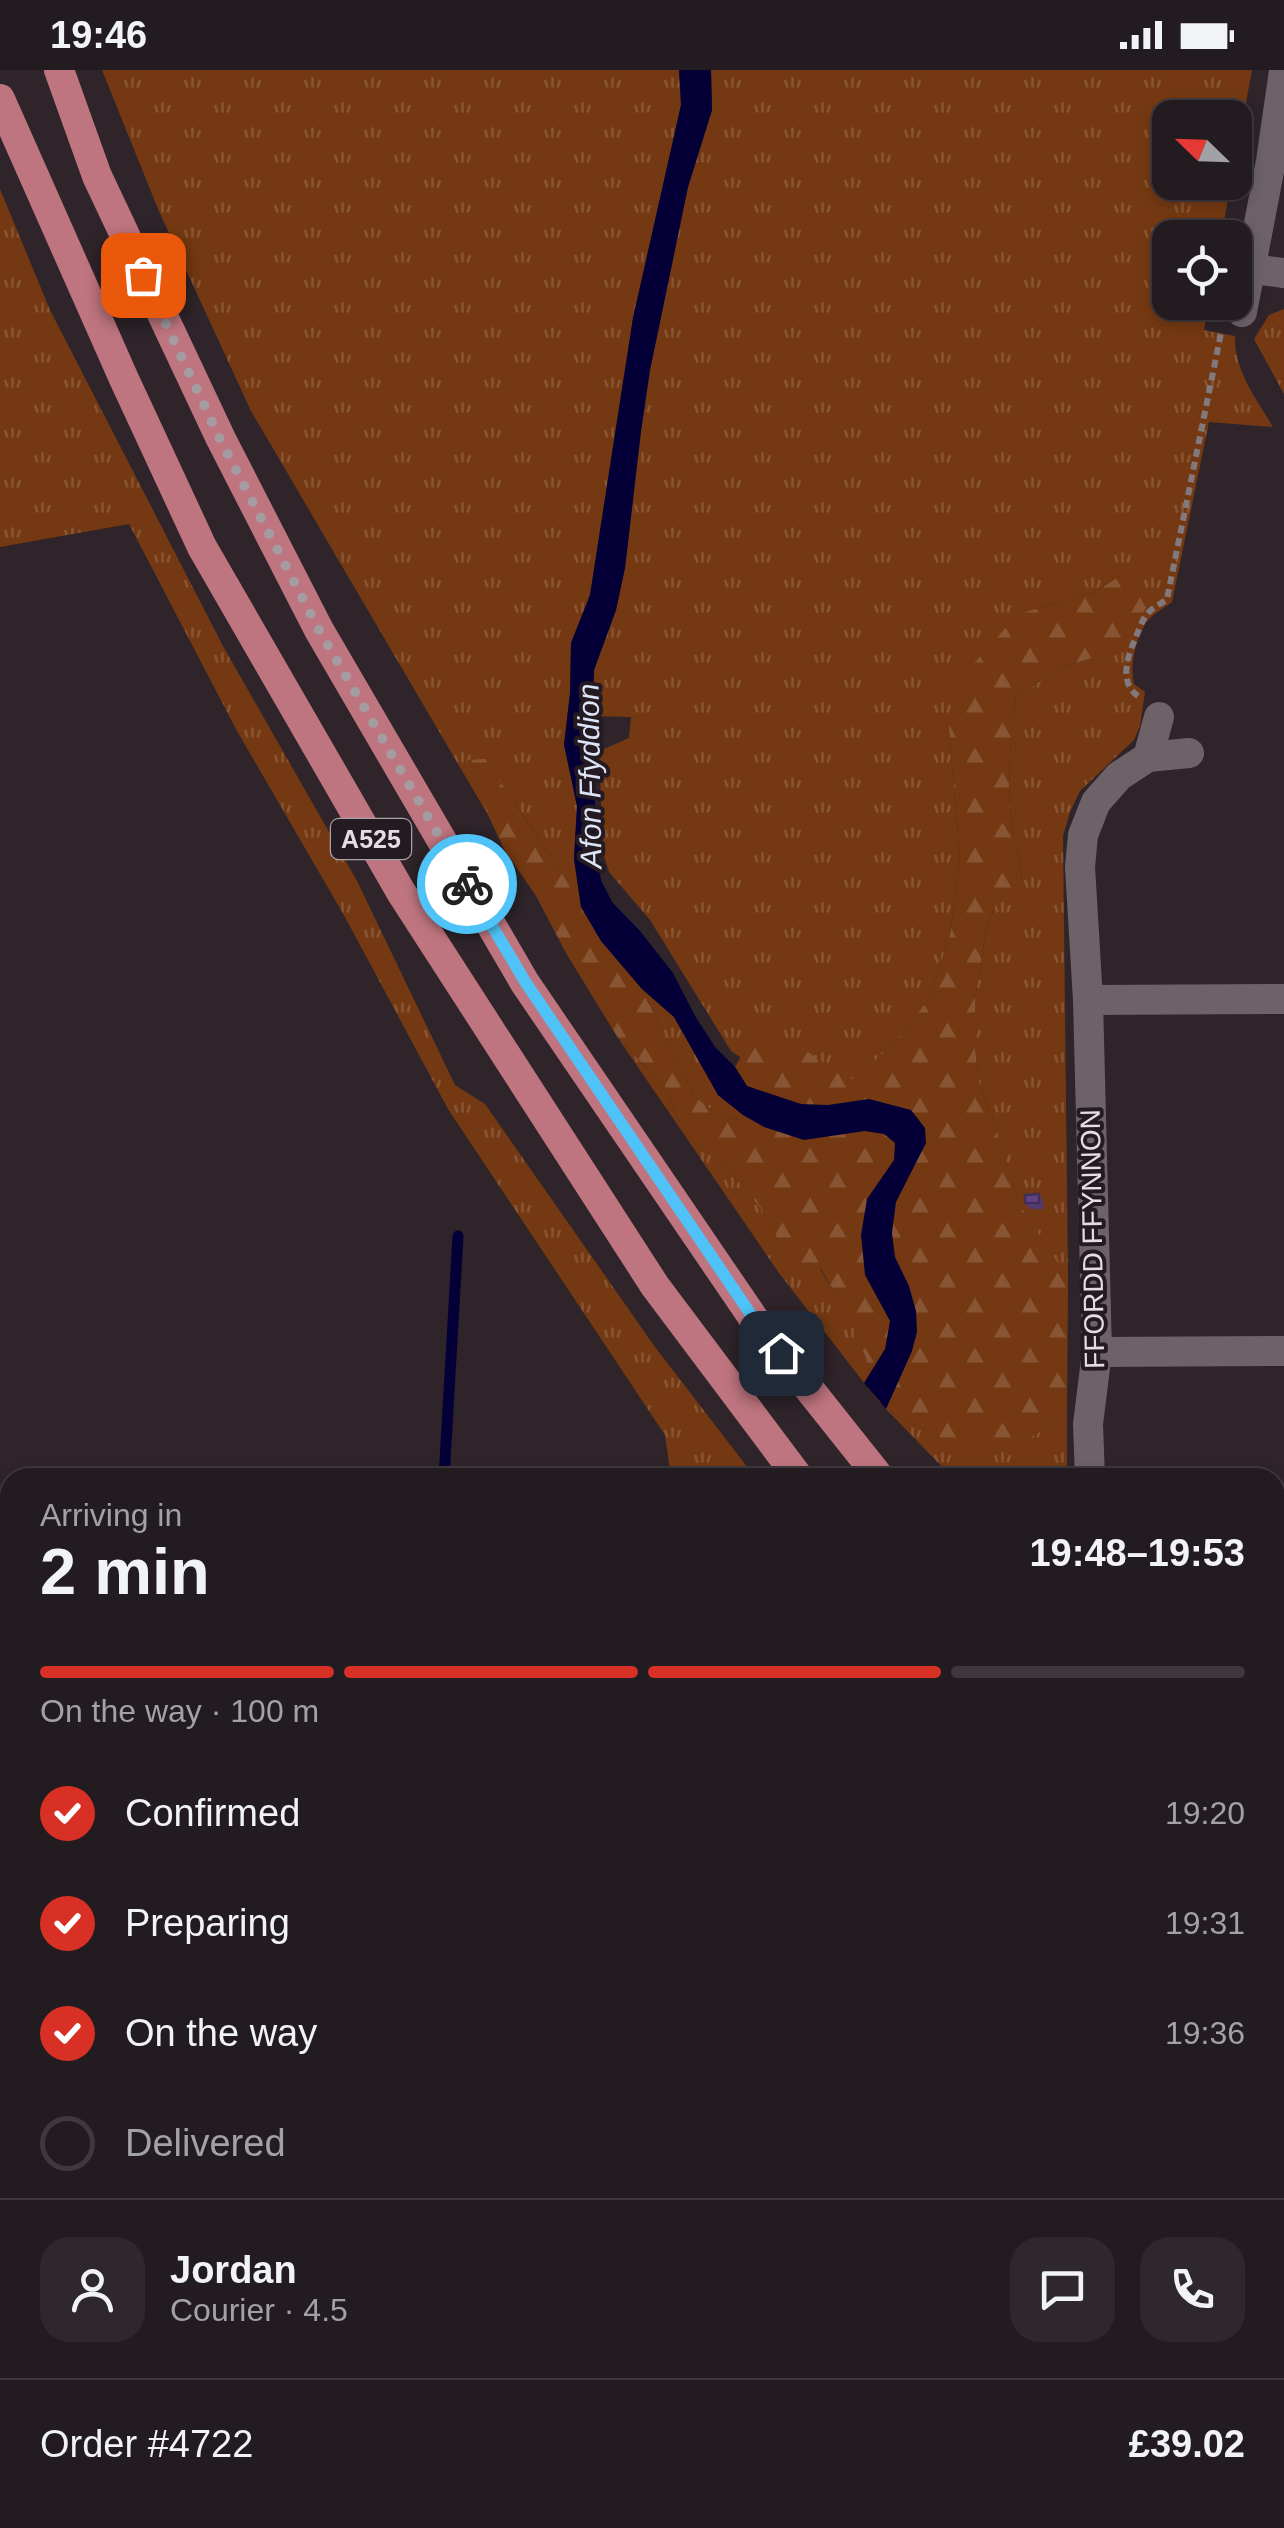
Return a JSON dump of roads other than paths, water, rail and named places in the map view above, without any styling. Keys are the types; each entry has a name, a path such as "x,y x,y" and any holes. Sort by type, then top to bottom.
{"main road":[{"name":"A525","path":"59,70 97,176 220,439 319,630 526,983 756,1322 872,1468"},
{"name":"A525","path":"0,99 202,547 401,892 655,1286 792,1468"}],"street":[{"path":"1284,71 1252,269 1284,274"},
{"path":"1148,758 1159,717"},
{"name":"FFORDD FFYNNON","path":"1090,1468 1088,1424 1097,1352 1082,835 1096,802 1119,776 1148,758 1188,753"},
{"path":"1088,1000 1284,1000"},
{"path":"1097,1352 1284,1350"}],"water":[{"name":"Afon Ffyddion","path":"679,70 711,70 712,110 688,187 650,370 625,568 616,610 594,670 597,857 601,880 612,902 673,973 715,1047 747,1086 801,1104 869,1099 911,1110 925,1128 926,1143 896,1202 892,1233 895,1257 916,1311 917,1332 886,1409 864,1383 885,1349 890,1321 865,1275 861,1235 867,1199 894,1160 895,1143 884,1134 865,1131 804,1140 764,1127 743,1115 718,1095 674,1017 642,989 601,941 581,907 574,859 577,806 564,745 571,643 590,595 633,318 681,105"}],"waterway":[{"path":"445,1468 458,1236"}]}
